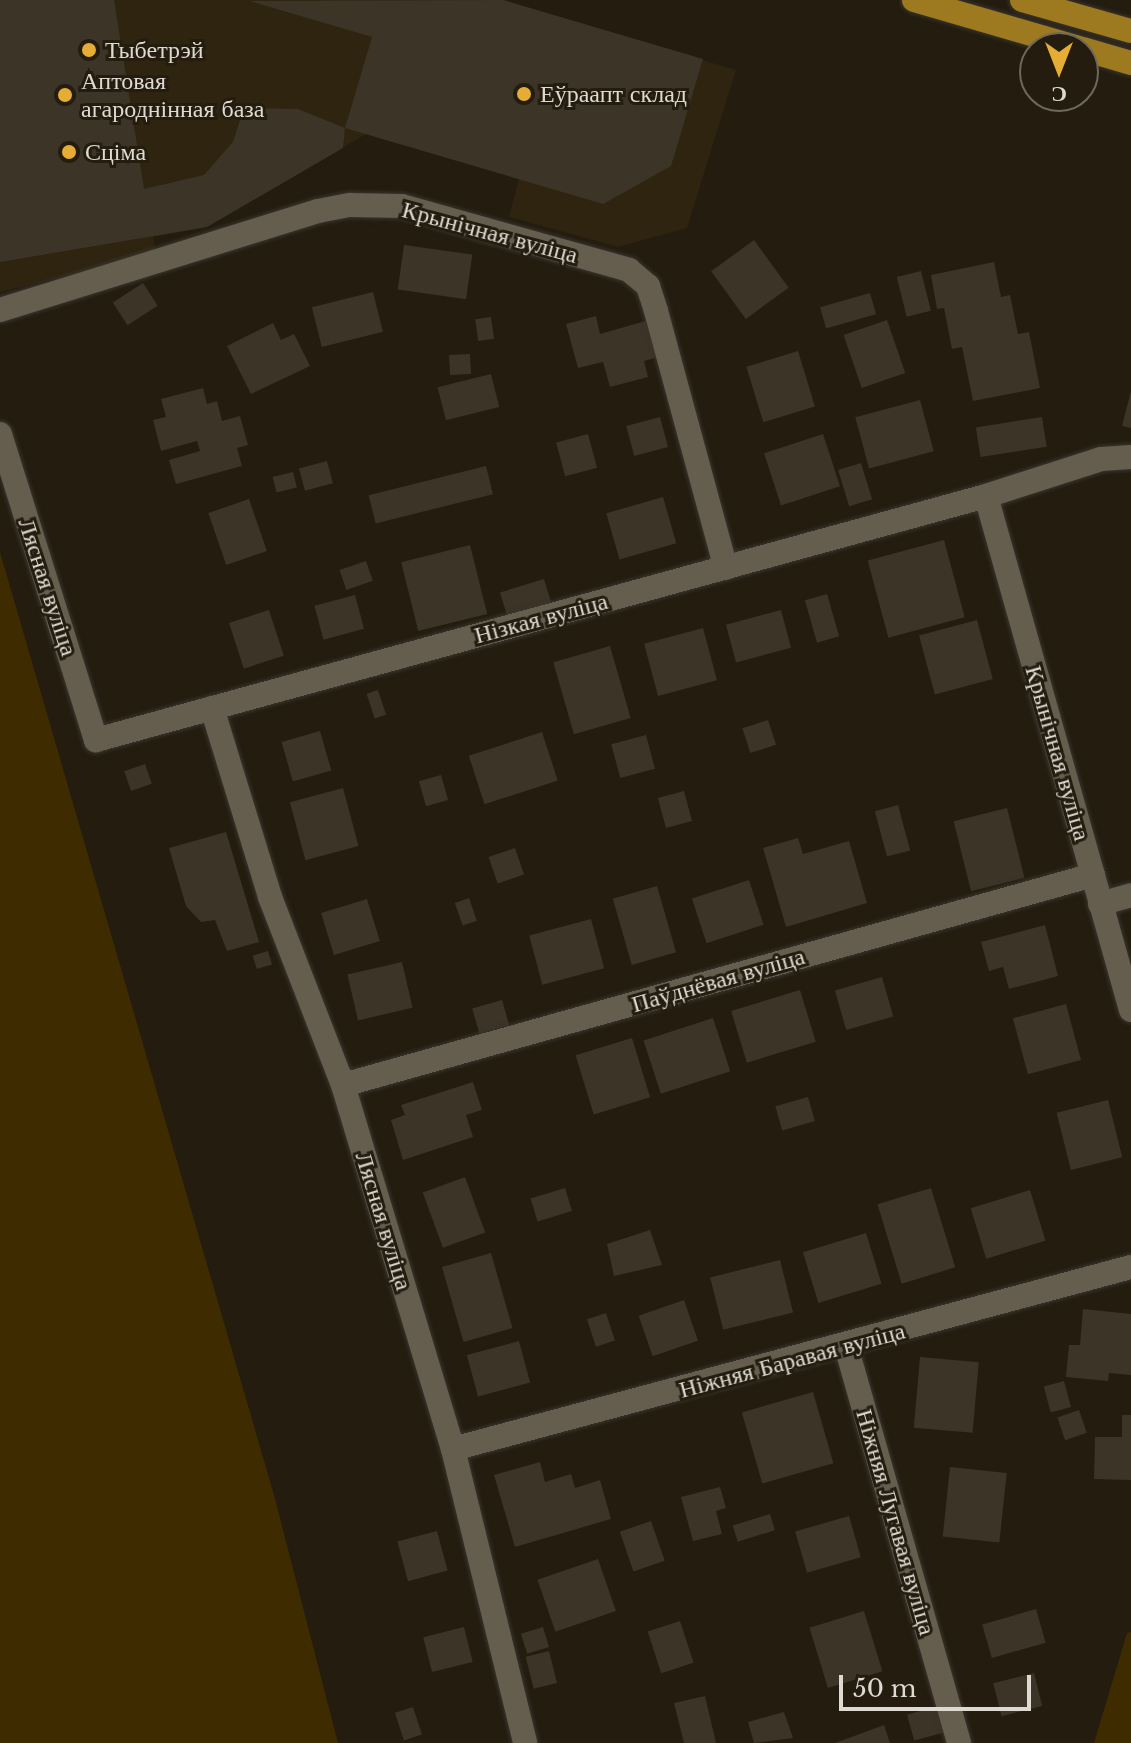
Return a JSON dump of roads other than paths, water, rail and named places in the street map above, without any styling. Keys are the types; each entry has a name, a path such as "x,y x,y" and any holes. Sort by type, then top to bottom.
{"main road":[{"path":"914,0 1023,32"},
{"path":"1022,0 1131,31"},
{"path":"1099,54 1131,63"}],"street":[{"name":"Крынічная вуліца","path":"0,310 318,211 350,205 402,206 629,270 648,286 726,568"},
{"name":"Лясная вуліца","path":"0,434 96,740"},
{"name":"Нізкая вуліца","path":"96,740 986,496 1101,459 1131,457"},
{"name":"Крынічная вуліца","path":"986,496 1131,1010"},
{"name":"Лясная вуліца","path":"212,708 270,897 343,1085 453,1449 525,1743"},
{"name":"Паўднёвая вуліца","path":"343,1085 1093,875"},
{"path":"1100,904 1131,895"},
{"name":"Ніжняя Баравая вуліца","path":"453,1449 846,1346 1131,1267"},
{"name":"Ніжняя Лугавая вуліца","path":"846,1346 959,1743"}],"place":[{"name":"Тыбетрэй","path":"89,50"},
{"name":"Еўраапт склад","path":"524,94"},
{"name":"Аптовая агароднінная база","path":"65,95"},
{"name":"Сціма","path":"69,152"}]}
